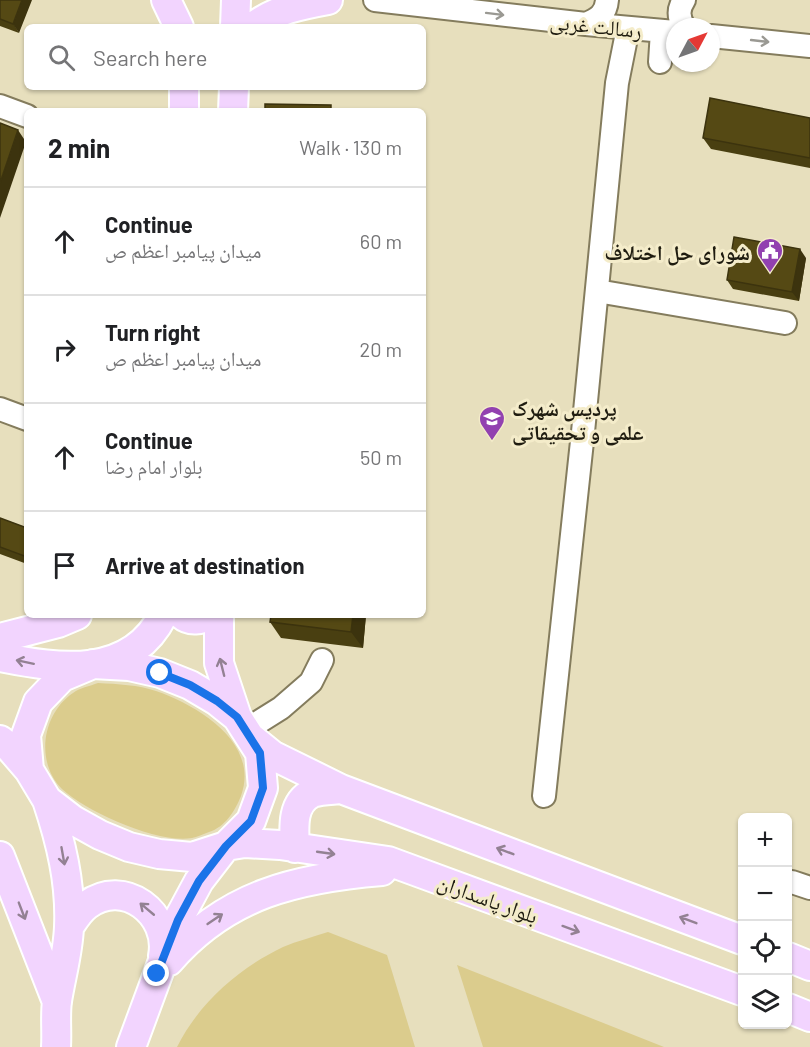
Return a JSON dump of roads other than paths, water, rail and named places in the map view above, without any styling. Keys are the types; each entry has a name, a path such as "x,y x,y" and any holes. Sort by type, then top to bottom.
{"main road":[{"path":"166,0 178,24"},
{"path":"185,0 185,24"},
{"path":"235,24 236,0"},
{"path":"257,24 264,18 286,9 328,0"},
{"path":"184,90 184,108"},
{"path":"233,108 234,90"},
{"path":"0,638 58,624 70,618"},
{"path":"29,770 26,735 38,702 62,677 93,664 112,661 129,654 144,643 156,629 162,618"},
{"path":"186,618 201,620 205,618"},
{"path":"131,1047 178,920 199,881 226,846 251,821 263,788 260,753 245,728 219,663 219,618"},
{"path":"0,657 37,665 129,666 160,673 190,685 217,701 272,755 341,789 738,938"},
{"path":"0,740 29,770 47,800 64,862 68,884 69,927 66,962 57,1002 56,1047"},
{"path":"295,848 294,824 297,810 303,800 313,793 341,789"},
{"path":"47,800 74,820 100,835 129,847 159,854 192,857 226,846"},
{"name":"بلوار پاسداران","path":"226,846 245,843 280,845 388,861 738,990"},
{"path":"0,856 57,1002"},
{"path":"160,967 188,939 217,917 254,896 292,884 355,873 408,869"},
{"path":"69,927 88,903 102,897 118,896 133,899 146,906 156,917 163,931 165,947 160,967"},
{"path":"792,959 810,966"},
{"path":"792,1010 810,1017"}],"street":[{"name":"رسالت غربی","path":"375,0 586,24 666,30"},
{"path":"586,24 597,20 604,12 607,0"},
{"path":"680,18 679,11 684,0"},
{"path":"544,796 617,83 628,28"},
{"path":"720,37 810,46"},
{"path":"660,62 666,48"},
{"path":"0,106 24,115"},
{"path":"597,291 785,323"},
{"path":"0,409 24,418"},
{"path":"245,728 281,708 311,682 322,660"}],"place":[{"name":"شورای حل اختلاف","path":"770,274"},
{"name":"پردیس شهرک علمی و تحقیقاتی","path":"492,442"}]}
